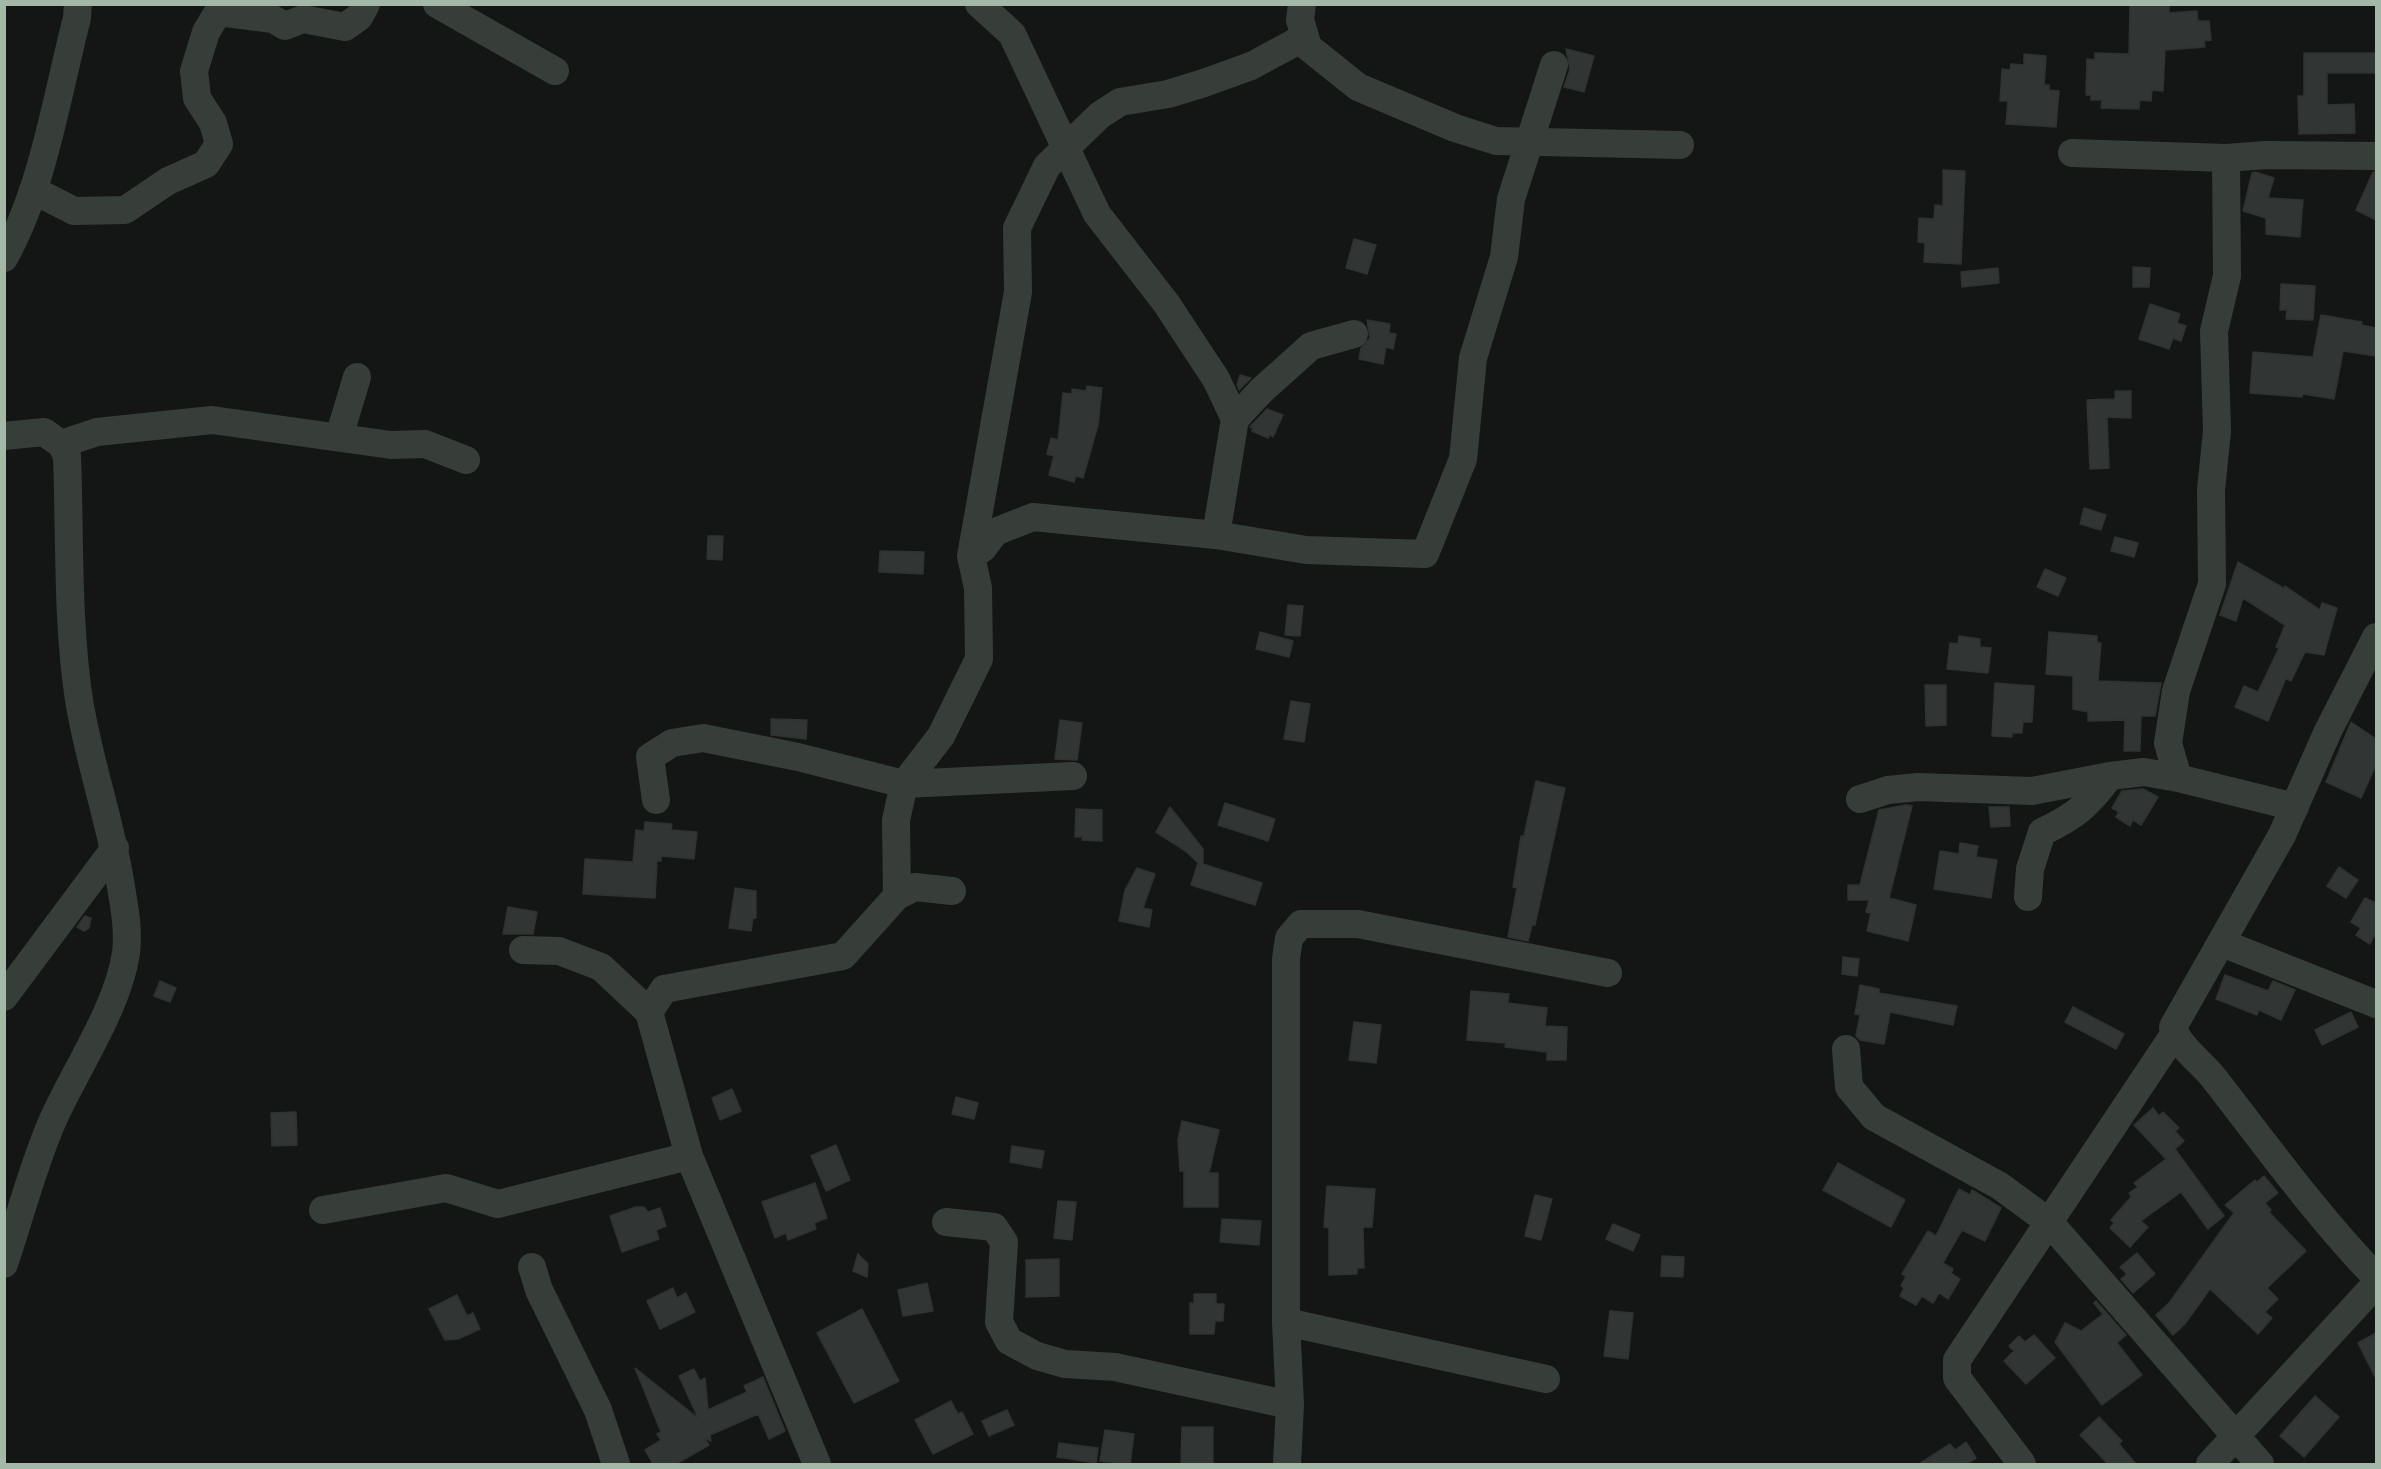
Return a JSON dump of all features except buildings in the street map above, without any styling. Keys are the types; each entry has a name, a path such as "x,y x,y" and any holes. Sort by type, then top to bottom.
{"street":[{"path":"4,258 15,239 33,190 77,18 78,4"},
{"path":"33,190 74,212 125,210 168,181 206,164 219,144 213,123 197,98 194,71 206,32 218,12 273,19 285,26 303,19 345,27 359,17 366,4"},
{"path":"437,4 555,71"},
{"path":"979,4 1012,34 1097,214 1166,303 1215,379 1234,419 1216,535"},
{"path":"1302,4 1300,21 1308,47 1358,87 1455,128 1496,141 1680,145"},
{"path":"897,897 896,820 904,784 940,736 979,659 978,588 971,556 1018,292 1017,228 1047,166 1100,115 1120,102 1168,94 1251,66 1305,37"},
{"path":"971,556 983,548 995,532 1033,517 1216,535 1306,550 1425,554 1463,459 1473,358 1504,257 1511,199 1554,65"},
{"path":"2072,153 2226,158 2266,155 2376,156"},
{"path":"2178,778 2168,743 2176,691 2212,584 2211,490 2217,431 2214,331 2227,276 2226,158"},
{"path":"1234,419 1311,346 1354,334"},
{"path":"339,437 357,377"},
{"path":"62,444 98,432 212,420 391,445 425,444 466,459"},
{"path":"4,436 44,432 62,444 67,456 73,625 79,698 88,752 115,848 126,928 122,971 106,1013 50,1125 22,1203 4,1264"},
{"path":"2022,1464 1957,1378 1958,1360 2175,1033 2176,1018 2272,855 2328,731 2376,638"},
{"path":"656,800 650,757 672,743 703,738 798,757 904,784 1073,776"},
{"path":"1860,799 1888,790 1918,787 2032,791 2144,772 2178,778 2295,807"},
{"path":"2042,832 2072,818 2091,801 2110,776"},
{"path":"2028,897 2030,869 2042,832 2032,791"},
{"path":"4,997 115,848"},
{"path":"649,1012 664,990 843,956 897,897 915,887 952,891"},
{"path":"1287,1464 1290,1405 1286,1322 1286,959 1289,938 1301,924 1358,924 1608,973"},
{"path":"2222,943 2376,1004"},
{"path":"523,950 559,951 601,968 649,1012 689,1156 817,1464"},
{"path":"2175,1033 2209,1072 2264,1145 2302,1188 2341,1240 2376,1277"},
{"path":"1846,1049 1849,1087 1874,1117 2000,1186 2049,1222 2260,1464"},
{"path":"323,1210 446,1188 498,1204 689,1156"},
{"path":"946,1222 994,1227 1004,1242 999,1322 1009,1341 1037,1356 1065,1364 1115,1367 1290,1405"},
{"path":"532,1267 539,1290 598,1410 616,1464"},
{"path":"2210,1464 2376,1284"},
{"path":"1286,1322 1546,1379"}]}
